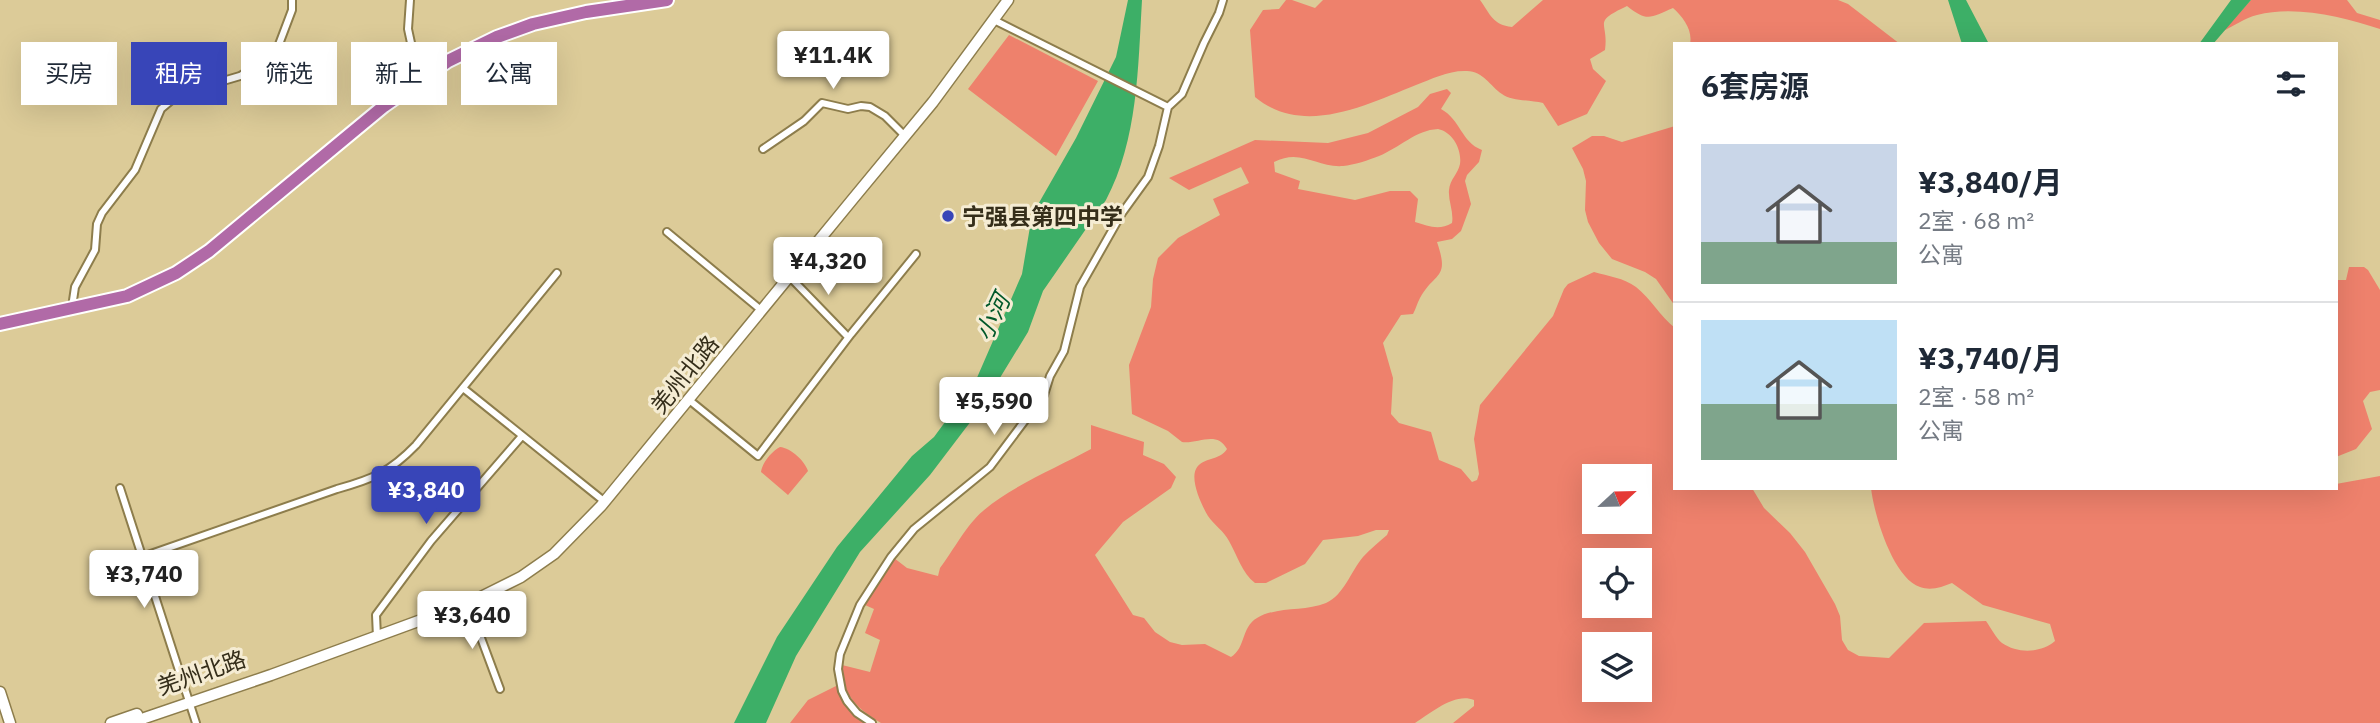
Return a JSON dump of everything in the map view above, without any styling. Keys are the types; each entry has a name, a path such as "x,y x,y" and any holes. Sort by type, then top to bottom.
{"highway":[{"path":"447,63 467,51 525,26 586,12 667,0"},
{"path":"0,324 136,292 195,261 385,105"}],"main road":[{"name":"羌州北路","path":"130,723 269,669 305,662 468,603 546,561 575,535 605,502 905,136 1008,0"},
{"path":"0,692 10,723"},
{"name":"羌州北路","path":"111,723 188,700"}],"street":[{"path":"72,308 78,279 95,250 97,224 102,213 135,170 161,109 179,94 240,76 268,59 278,47 292,10 292,0"},
{"path":"410,0 408,29 411,42"},
{"path":"873,723 853,710 844,695 839,676 840,654 860,605 891,557 915,529 990,467 1044,395 1050,376 1064,351 1080,287 1122,213 1148,177 1168,107 1182,94 1223,0"},
{"path":"994,20 1168,107"},
{"path":"763,149 804,121 822,103 848,110 861,106 870,107 885,116 905,136"},
{"path":"667,232 761,310"},
{"path":"688,399 758,456 848,337 916,254"},
{"path":"142,557 382,474 404,458 416,445 557,273"},
{"path":"789,276 848,337"},
{"path":"463,388 605,502"},
{"path":"377,637 376,615 431,541 522,436"},
{"path":"120,488 195,723"},
{"path":"468,603 500,689"}],"shaded area":[{"path":"1128,0 1142,0 1134,103 1125,153 1106,200 1043,291 1028,332 984,404 930,475 860,552 796,656 766,723 734,723 777,637 837,547 912,456 934,437 976,380 1022,274 1032,215 1076,138 1116,57"},
{"path":"1286,0 1315,8 1323,0 1480,0 1496,21 1512,27 1543,0 1838,0 1848,4 1897,42 1690,42 1686,24 1673,8 1650,17 1640,15 1627,6 1605,20 1605,50 1590,59 1593,69 1606,81 1587,114 1558,126 1543,103 1506,96 1482,76 1467,71 1441,75 1335,114 1293,115 1274,109 1255,97 1250,30 1263,10 1279,9"},
{"path":"1948,0 1966,0 1988,42 1961,42"},
{"path":"2231,0 2251,0 2215,42 2200,42"},
{"path":"2251,0 2347,0 2357,13 2380,20 2380,29 2351,20 2287,11 2253,16 2223,31"},
{"path":"1009,35 1098,81 1056,156 968,89"},
{"path":"1447,89 1451,93 1441,109 1453,119 1470,142 1482,150 1479,162 1465,181 1471,204 1461,231 1452,239 1437,242 1442,263 1439,274 1426,289 1413,314 1401,315 1383,343 1393,378 1391,414 1399,423 1431,432 1439,460 1461,469 1472,482 1477,480 1479,474 1474,439 1480,405 1553,316 1568,284 1594,272 1621,279 1636,287 1673,326 1673,490 1753,490 1764,508 1805,552 1835,604 1840,616 1842,640 1848,650 1859,656 1889,658 1924,623 1986,621 2002,643 2008,647 2029,651 2043,648 2055,641 2050,624 1983,605 1952,583 1928,589 1910,581 1901,572 1886,544 1871,490 2338,490 2338,484 2380,476 2380,723 1453,723 1474,706 1474,700 1467,698 1451,701 1415,723 881,723 858,706 848,693 842,665 870,672 880,640 865,633 874,609 865,605 894,558 907,568 938,576 940,568 960,538 983,511 1020,486 1091,449 1091,425 1144,442 1143,455 1164,464 1176,477 1171,488 1123,522 1095,555 1133,615 1144,618 1155,632 1170,642 1182,645 1205,644 1231,657 1239,648 1248,627 1257,618 1273,612 1318,606 1338,594 1363,557 1389,530 1323,540 1305,564 1266,583 1255,583 1243,569 1227,537 1208,516 1194,480 1199,465 1220,456 1227,449 1223,443 1213,439 1182,442 1168,431 1132,414 1129,365 1151,307 1158,258 1178,238 1220,215 1213,199 1249,183 1241,167 1189,190 1169,178 1255,140 1328,143 1368,133 1418,107 1430,94","holes":["1430,130 1443,131 1455,142 1460,159 1449,190 1452,223 1443,227 1415,222 1418,199 1410,191 1390,191 1355,200 1298,189 1300,181 1275,172 1274,162 1284,158 1301,158 1343,166 1379,156"]},
{"path":"1673,127 1673,303 1656,279 1612,259 1599,243 1588,222 1585,210 1586,181 1572,148 1592,136 1604,136 1622,142"},
{"path":"2349,267 2364,267 2380,290 2380,390 2370,392 2363,401 2372,429 2356,449 2338,456 2338,280 2346,280"},
{"path":"780,447 797,456 808,471 788,495 761,472 768,458"},
{"path":"838,685 850,711 866,723 790,723 808,700"}],"place":[{"name":"宁强县第四中学","path":"948,216"}],"water label":[{"name":"小河","path":"992,317"}]}
